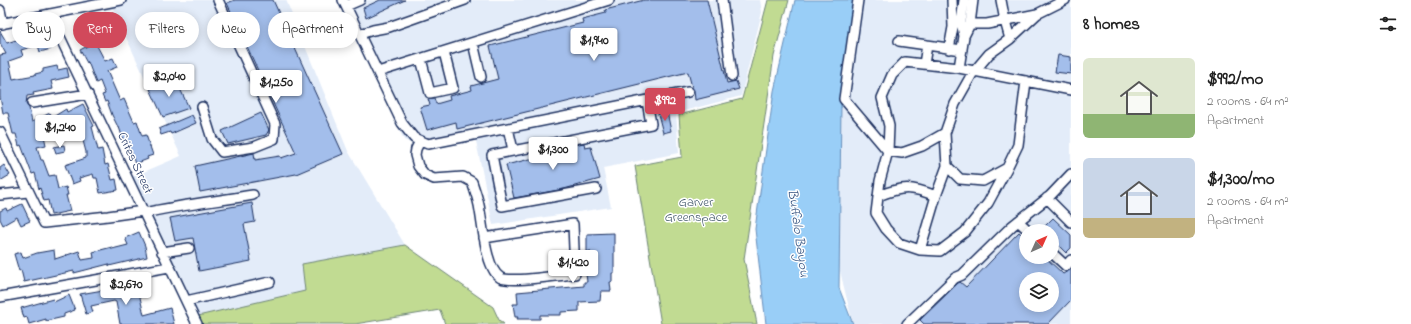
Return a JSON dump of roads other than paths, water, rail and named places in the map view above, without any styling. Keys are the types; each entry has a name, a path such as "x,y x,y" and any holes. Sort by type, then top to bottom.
{"street":[{"path":"55,12 81,4 121,0"},
{"path":"202,107 212,139 222,152 254,147 274,139 275,124 218,0"},
{"path":"360,0 345,3 402,123 414,138 428,144 688,92"},
{"path":"360,34 390,27 465,0"},
{"path":"378,72 609,0"},
{"path":"722,0 732,76"},
{"path":"858,0 844,99 888,151 902,153 922,146 944,134"},
{"path":"949,49 953,27 952,0"},
{"path":"964,0 961,22 964,36"},
{"path":"959,68 964,36 970,24 973,0"},
{"path":"1001,0 1010,39"},
{"path":"970,24 987,24 1037,14 1065,0 1071,1"},
{"path":"0,10 1,24 12,22"},
{"path":"920,250 936,196 947,166 944,134 955,104 974,71 989,54 1010,39 1037,14"},
{"path":"898,41 962,50"},
{"path":"473,43 481,77"},
{"path":"924,64 927,46"},
{"name":"Crites Street","path":"65,47 197,324"},
{"path":"421,58 430,93 453,88 444,52"},
{"path":"1026,82 1018,145 988,203 965,232 940,251 920,250 899,243 886,229 876,213 880,181 888,151 889,126 882,98 892,75 905,62 959,68 1071,90"},
{"path":"32,103 88,94"},
{"path":"596,189 502,206 492,155 651,124 647,101"},
{"path":"508,128 512,150"},
{"path":"0,132 44,223 143,212 253,195"},
{"path":"420,141 415,155 418,166 425,175 434,180 463,177 472,182 480,211 484,238 492,269 501,278 515,280 575,274 573,224 484,238"},
{"path":"947,166 960,179 983,181 1007,168"},
{"path":"907,324 955,278 962,275 1018,221 1070,177"},
{"path":"878,196 896,189 910,188 936,196"},
{"path":"0,195 28,192"},
{"path":"1047,198 1071,222"},
{"path":"1018,221 1021,224"},
{"path":"162,252 189,248"},
{"path":"1059,260 1066,266 1071,260"},
{"path":"0,297 169,267"},
{"path":"186,301 270,282"}],"water":[{"name":"Buffalo Bayou","path":"795,0 854,0 841,102 839,288 853,324 766,324 755,229 774,91"}],"park label":[{"name":"Garver Greenspace","path":"696,210"}]}
